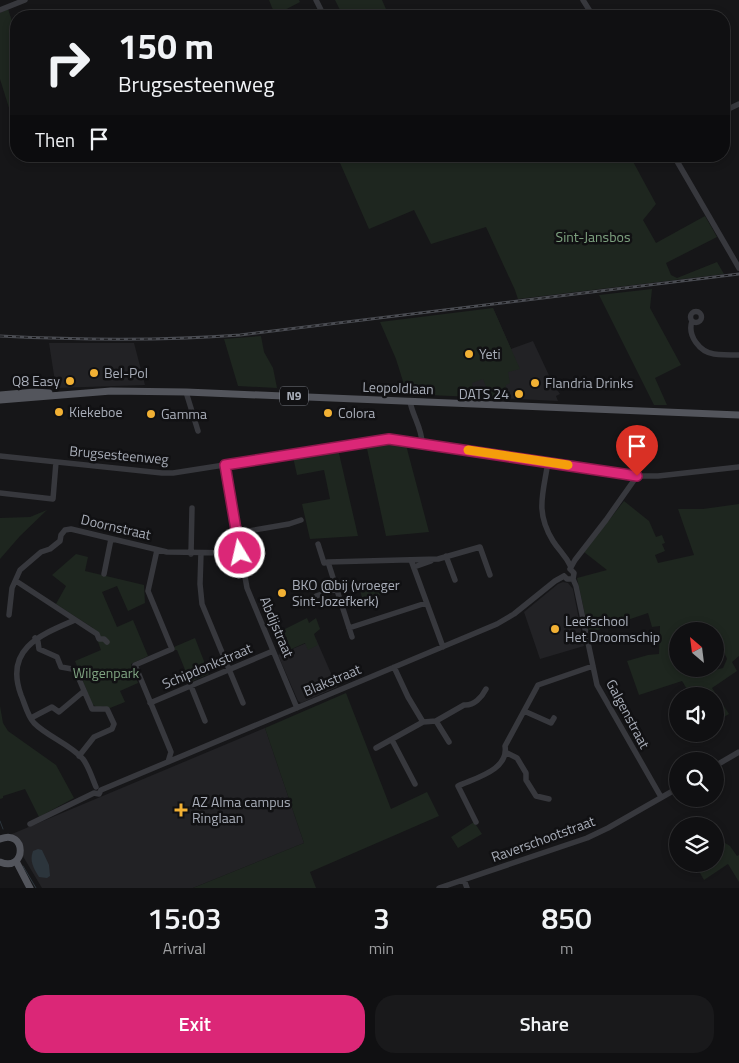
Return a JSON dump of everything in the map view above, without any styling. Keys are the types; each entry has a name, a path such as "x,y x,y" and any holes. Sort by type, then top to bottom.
{"main road":[{"name":"Leopoldlaan","path":"1,396 35,392 57,394 111,391 186,392 739,415"},
{"path":"2,836 15,839 20,845 20,853 13,862"},
{"path":"0,862 13,862"},
{"path":"13,862 29,888"}],"street":[{"path":"0,10 25,0"},
{"path":"677,162 739,268"},
{"path":"692,321 692,335 702,349 712,354 739,355"},
{"path":"186,392 198,431"},
{"path":"410,401 411,409 422,434 422,443"},
{"name":"Brugsesteenweg","path":"0,456 162,474 378,439 389,439 637,476 663,476 739,467"},
{"path":"0,494 52,499 56,462"},
{"path":"548,462 541,502 541,515 545,528 555,544 565,554 570,568 574,573 573,578 567,579 564,576 565,571 570,568 626,494 637,476"},
{"name":"Abdijstraat","path":"225,465 247,588 297,708"},
{"path":"191,554 192,508"},
{"path":"237,533 289,524 301,520"},
{"name":"Doornstraat","path":"9,615 12,588 20,570 41,552 50,549 60,541 61,535 65,530 71,529 167,552 191,554 240,553"},
{"path":"104,574 110,539"},
{"path":"318,544 324,563 438,558"},
{"path":"414,567 438,558 480,547 490,575"},
{"path":"157,550 148,591 172,649 135,665 171,752 179,758"},
{"path":"201,553 200,584 202,604 243,703"},
{"path":"446,556 455,580"},
{"path":"411,560 443,647"},
{"path":"328,562 352,637"},
{"name":"Blakstraat","path":"30,824 97,790 179,758 497,624 514,614 564,576"},
{"name":"Galgenstraat","path":"573,578 600,694 661,798"},
{"path":"16,581 97,634 99,639 104,639 107,642"},
{"path":"316,596 336,588"},
{"path":"349,628 426,603"},
{"path":"75,620 35,638 29,644 20,659 17,677 18,687 31,718 79,756 86,764 97,790"},
{"path":"35,638 39,648 57,657 62,666 76,672 92,709 106,709 114,724 112,729 94,737 79,756"},
{"name":"Schipdonkstraat","path":"150,703 273,651"},
{"path":"476,822 458,786 500,766 507,753 506,746 538,685 592,666"},
{"path":"394,667 408,697 423,722"},
{"path":"191,686 205,720"},
{"path":"376,748 423,722 436,721 483,697 486,689"},
{"path":"31,718 52,707 59,712 84,691"},
{"path":"524,711 551,723 554,718"},
{"path":"436,721 449,742"},
{"path":"392,740 415,784"},
{"path":"168,762 171,752"},
{"path":"724,761 739,752"},
{"path":"507,753 517,758 526,773 526,780 536,796 549,799"},
{"name":"Raverschootstraat","path":"439,888 587,838 669,793"},
{"path":"464,880 467,888"}],"shaded area":[{"path":"493,308 511,349 533,341 553,384 560,394 556,396 558,401 474,397 469,377"},
{"path":"49,343 134,343 145,385 56,388"},
{"name":"Leefschool Het Droomschip","path":"563,582 568,583 573,589 584,646 540,659 524,612"},
{"path":"316,639 337,687 301,703 298,701 278,655"},
{"name":"AZ Alma campus Ringlaan","path":"265,728 304,843 193,888 42,888 12,834"},
{"path":"42,850 49,865 50,876 47,878 39,877 33,865 33,851"}],"green space":[{"path":"269,0 299,0 300,2 285,10 273,10"},
{"path":"335,0 382,0 386,10 342,9 340,10"},
{"path":"8,9 10,15 10,111 0,79 0,13"},
{"name":"Sint-Jansbos","path":"340,162 633,162 656,204 643,220 656,243 705,216 717,237 666,263 671,275 677,278 717,262 724,274 518,299 486,227 431,244 414,210 369,229"},
{"path":"652,289 650,308 681,365 655,378 667,405 654,405 599,295"},
{"path":"493,308 520,369 508,372 510,383 506,385 505,399 491,399 483,379 472,383 474,397 407,394 396,359 380,322"},
{"path":"261,336 264,352 273,368 277,388 238,386 224,339"},
{"path":"390,442 406,445 429,532 386,536 366,444"},
{"path":"338,449 358,536 310,539 302,504 330,499 324,470 297,475 293,457"},
{"path":"624,501 649,521 656,537 662,535 665,543 662,544 665,551 655,555 658,563 694,555 678,509 703,509 739,504 739,656 732,662 737,671 713,687 686,687 682,681 639,695 627,661 659,654 660,626 652,627 648,613 589,633 577,578 607,570 584,552"},
{"path":"47,510 0,559 0,518 30,517"},
{"name":"Wilgenpark","path":"76,554 88,557 85,571 144,585 145,603 128,611 117,586 102,592 117,627 133,620 148,656 131,664 138,683 120,691 125,702 110,708 103,706 98,708 92,704 75,661 101,650 93,628 56,604 66,586 52,575"},
{"path":"395,580 398,589 363,601 358,583"},
{"path":"307,618 309,623 316,618 320,629 314,634 318,645 308,650 305,643 287,651 279,632"},
{"path":"195,638 209,674 190,682 174,647"},
{"path":"346,693 391,809 427,792 439,816 310,872 316,888 193,888 304,843 265,728"},
{"path":"0,706 3,723 8,731 56,765 74,798 39,817 25,789 3,796 0,799"},
{"path":"724,706 729,714 724,717"},
{"path":"474,822 482,834 458,848 451,837"},
{"path":"724,842 730,846 737,856 739,855 739,882 728,864 724,867"},
{"path":"700,872 716,872 704,880"}],"waterway":[{"path":"0,821 3,829"},
{"path":"23,866 36,888"}],"railway":[{"path":"0,336 120,339 240,335 739,274"}],"slow traffic":[{"path":"468,450 568,465"}],"place":[{"name":"Yeti","path":"469,354"},
{"name":"Bel-Pol","path":"94,373"},
{"name":"Q8 Easy","path":"70,381"},
{"name":"Flandria Drinks","path":"535,383"},
{"name":"DATS 24","path":"519,394"},
{"name":"Kiekeboe","path":"59,412"},
{"name":"Colora","path":"328,413"},
{"name":"Gamma","path":"151,414"},
{"name":"BKO @bij (vroeger Sint-Jozefkerk)","path":"282,593"},
{"name":"Leefschool Het Droomschip","path":"555,629"},
{"name":"AZ Alma campus Ringlaan","path":"181,810"}],"route":[{"path":"240,553 225,465 378,439 389,439 637,476"}]}
